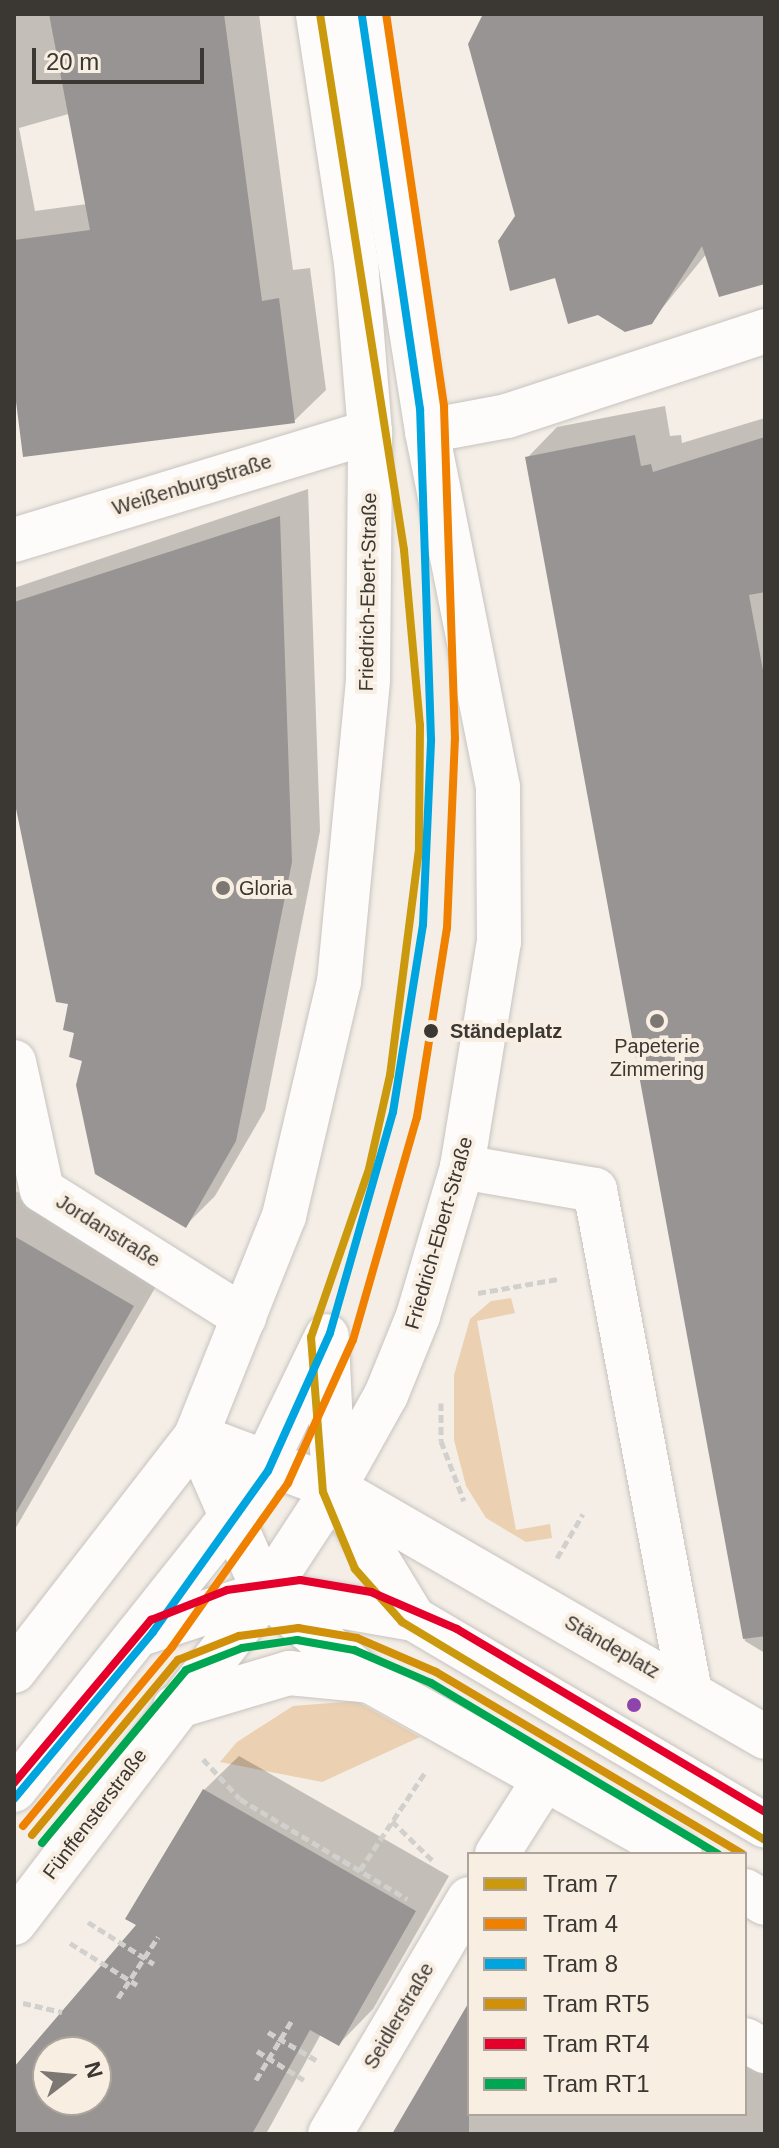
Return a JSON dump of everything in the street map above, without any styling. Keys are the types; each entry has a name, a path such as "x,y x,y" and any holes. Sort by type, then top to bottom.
{"main road":[{"name":"Friedrich-Ebert-Straße","path":"196,1436 284,1216 339,982 368,679 370,432 356,263 318,14"},
{"name":"Friedrich-Ebert-Straße","path":"334,1488 386,1395 418,1316 462,1167 499,942 503,862 484,691 427,431 361,14"},
{"path":"427,431 507,416 765,331"},
{"name":"Weißenburgstraße","path":"14,540 370,432"},
{"name":"Jordanstraße","path":"14,1062 42,1190 244,1317"},
{"path":"462,1167 595,1190 690,1692"},
{"path":"14,1790 143,1633 232,1518 268,1464 327,1336 334,1488 414,1619"},
{"path":"196,1436 334,1488"},
{"path":"196,1436 265,1593 370,1681 677,1852"},
{"path":"14,1671 196,1436"},
{"name":"Fünffensterstraße","path":"14,1923 175,1707 265,1593 334,1488"},
{"name":"Ständeplatz","path":"334,1488 765,1737"},
{"path":"143,1633 265,1593 414,1619 765,1826"},
{"path":"175,1707 289,1673 370,1681"},
{"path":"498,1852 546,1777"},
{"name":"Seidlerstraße","path":"330,2134 456,1882"},
{"path":"747,1892 765,1903"},
{"path":"747,2041 765,2051"}],"path":[{"path":"471,1305 478,1292 609,1269"},
{"path":"441,1392 441,1441 472,1513"},
{"path":"551,1568 583,1514"},
{"path":"360,1870 426,1771"},
{"path":"240,1799 341,1864 360,1870 364,1878 419,1907"},
{"path":"392,1821 456,1882"},
{"path":"88,1922 154,1964"},
{"path":"118,1998 158,1937"},
{"path":"70,1943 137,1985"},
{"path":"23,2003 62,2012"},
{"path":"256,2080 292,2020"},
{"path":"268,2032 314,2059"},
{"path":"257,2051 303,2079"}],"shaded area":[{"path":"511,1298 515,1313 477,1321 516,1530 550,1524 552,1538 526,1542 486,1518 466,1486 454,1440 454,1375 470,1319 491,1301"},
{"path":"356,1701 420,1737 322,1782 220,1762 237,1742 293,1706"}],"building":[{"path":"49,14 224,14 262,301 279,298 295,423 23,457 14,386 14,240 90,230"},
{"path":"483,14 765,14 765,284 719,297 702,246 652,324 625,332 598,315 568,324 555,278 510,291 498,241 515,216 468,44"},
{"path":"635,435 641,466 651,464 653,472 765,437 765,592 749,595 765,681 765,1636 743,1639 525,457"},
{"path":"280,516 292,862 236,1141 186,1228 95,1174 76,1085 82,1061 69,1057 74,1033 63,1030 68,1004 56,1002 14,799 14,602"},
{"path":"14,1236 134,1306 14,1516"},
{"path":"203,1789 416,1911 339,2046 310,2030 252,2134 14,2134 14,2067 32,2046 32,2116 112,2116 112,2036 41,2036 136,1925 125,1919"},
{"path":"467,2005 469,2134 392,2134"}],"tram line":[{"name":"7","path":"320,14 404,550 420,725 419,849 390,1075 369,1169 311,1337 323,1492 355,1569 402,1622 765,1840"},
{"name":"4","path":"23,1826 172,1647 288,1483 353,1340 417,1117 447,928 455,739 444,406 386,14"},
{"name":"8","path":"14,1799 153,1632 268,1471 330,1333 393,1112 423,925 431,739 420,409 362,16"},
{"name":"RT4","path":"14,1783 151,1620 227,1590 300,1580 371,1592 457,1629 765,1812"},
{"name":"RT5","path":"32,1835 178,1660 239,1636 298,1628 357,1638 436,1672 739,1852"},
{"name":"RT1","path":"42,1843 186,1670 242,1648 297,1640 354,1650 431,1683 715,1852"}],"place":[{"name":"Gloria","path":"223,888"},
{"name":"Papeterie Zimmering","path":"657,1021"},
{"name":"Ständeplatz","path":"431,1031"}]}
